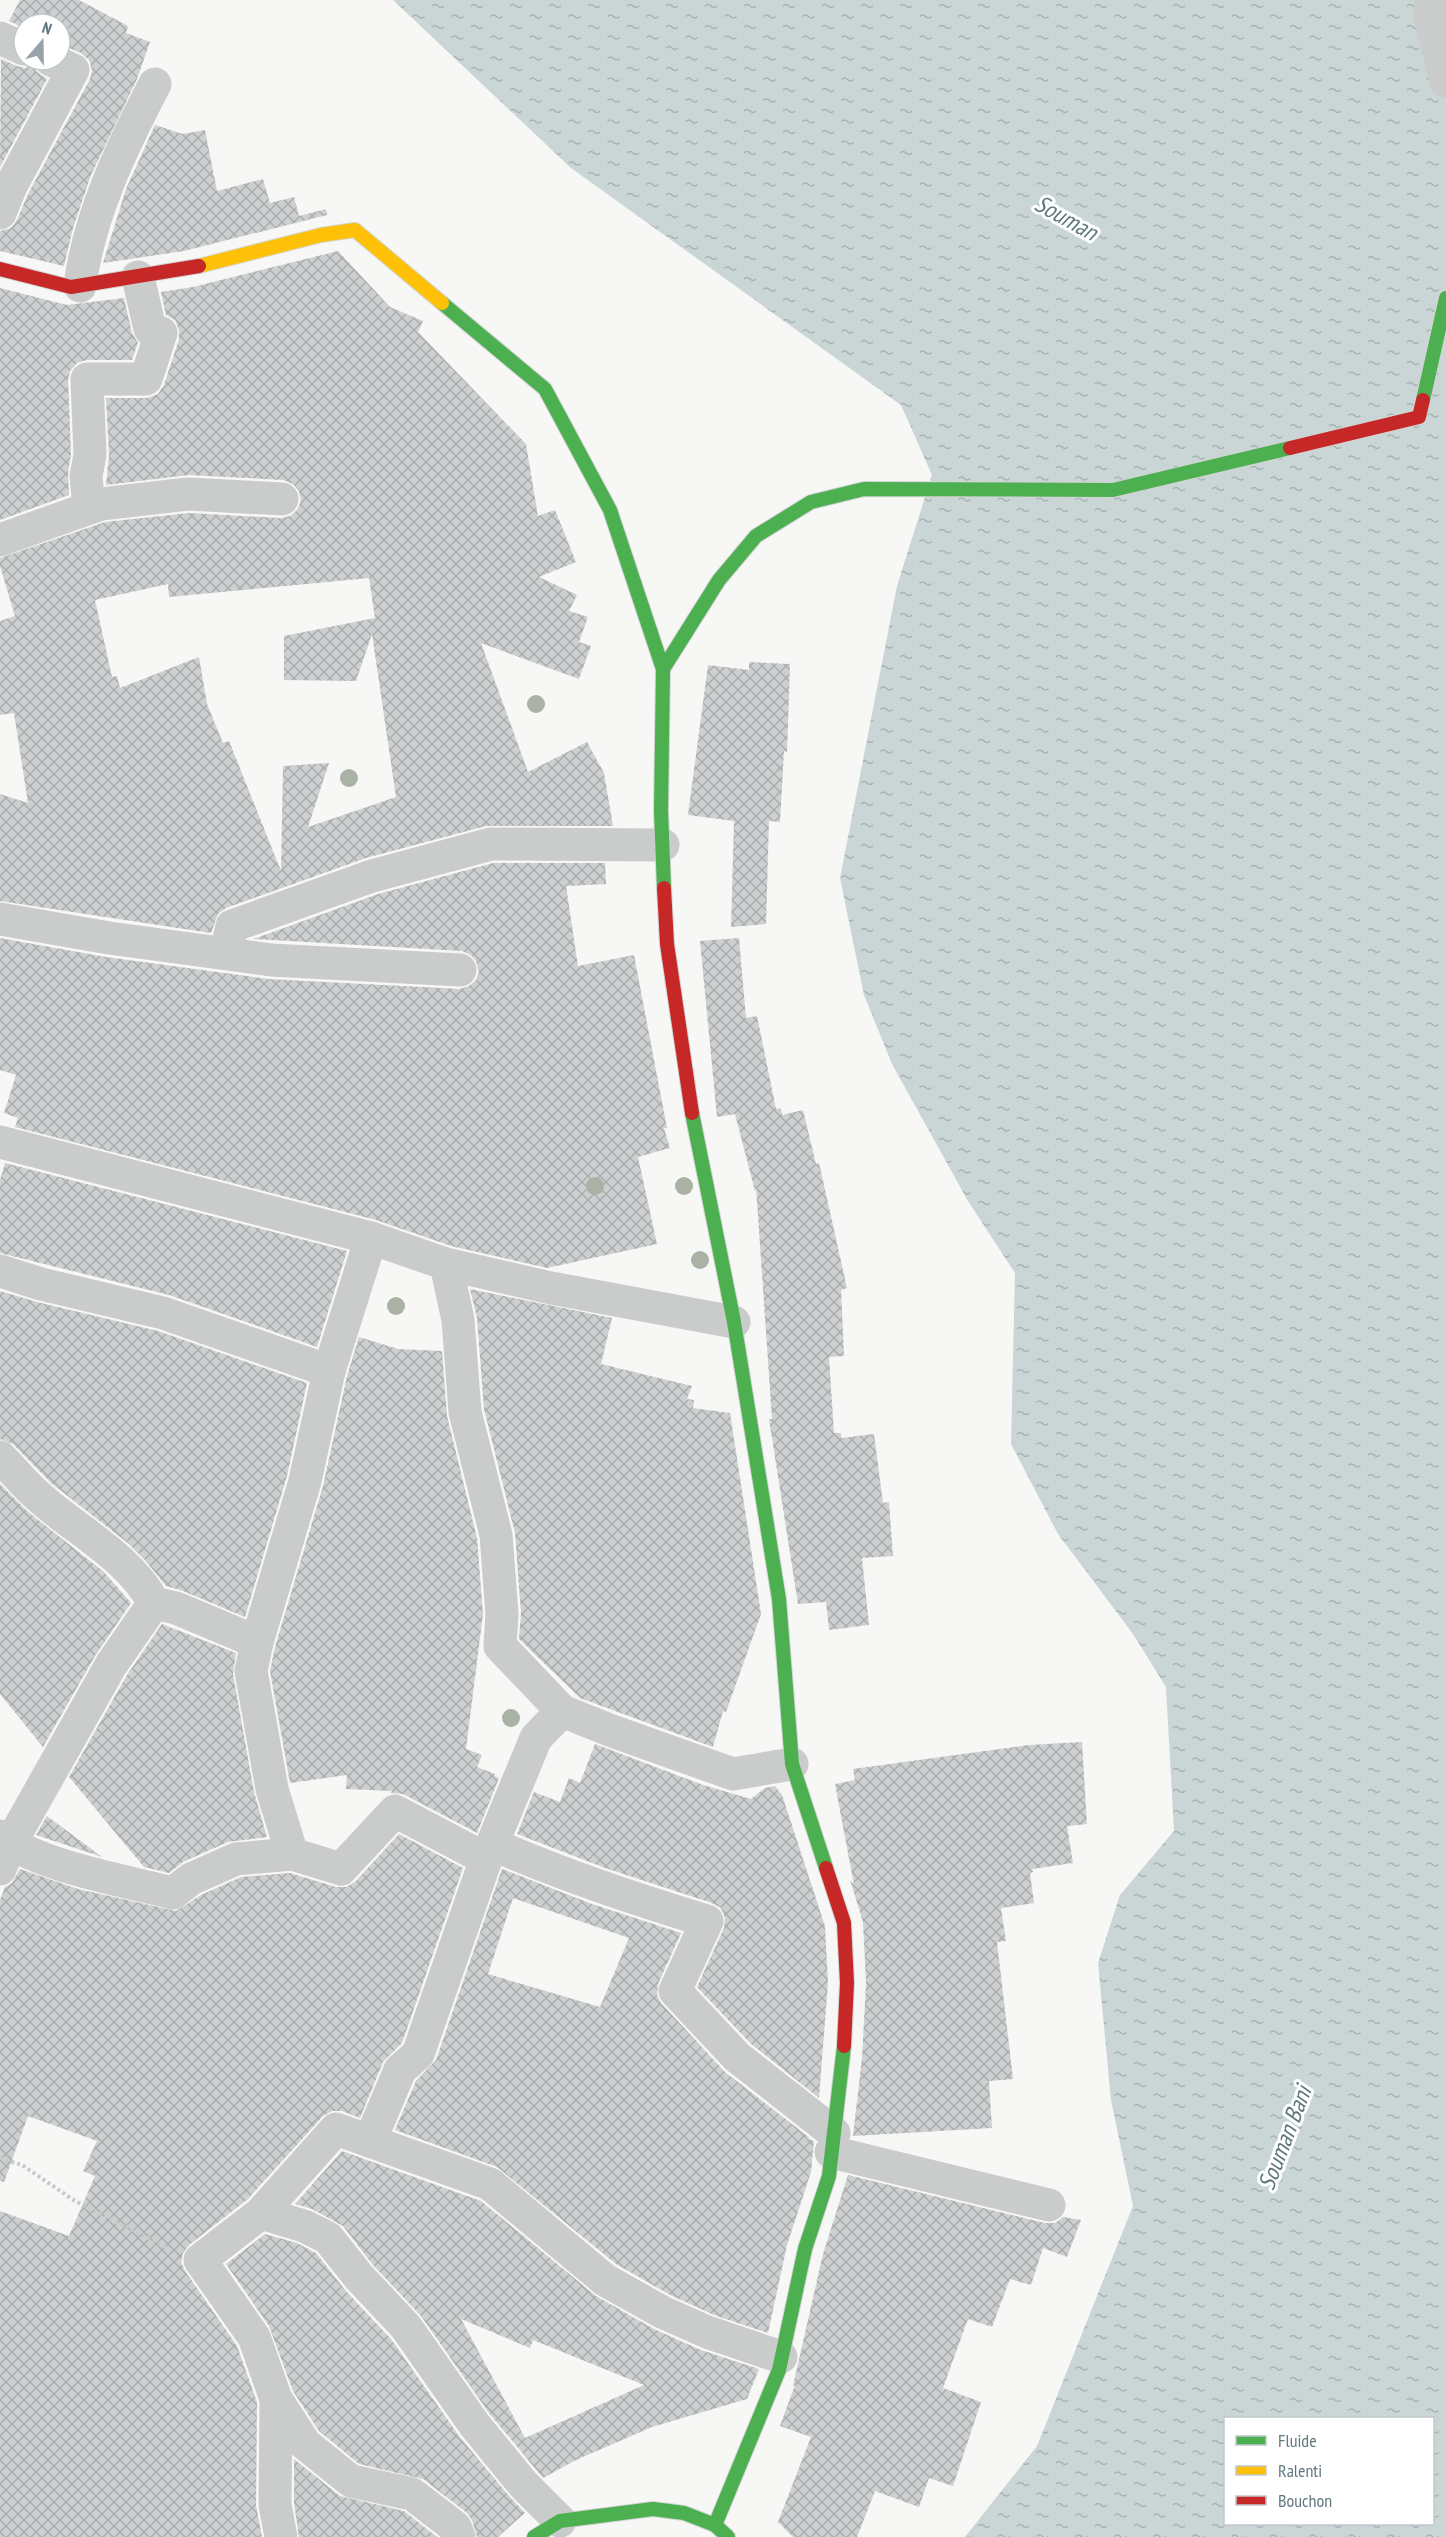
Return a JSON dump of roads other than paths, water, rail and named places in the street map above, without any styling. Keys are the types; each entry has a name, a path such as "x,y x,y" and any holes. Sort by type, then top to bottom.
{"street":[{"path":"1431,0 1430,17 1446,81"},
{"path":"0,213 11,186 74,70 72,69"},
{"path":"80,286 84,255 99,211 124,144 155,84"},
{"path":"0,269 71,287 188,269 321,235 355,230 545,389 610,510 663,669 661,811 667,944 686,1085 734,1322 779,1599 792,1764 844,1923 847,1994 843,2056 829,2176 805,2249 779,2370 716,2525"},
{"path":"89,508 86,476 90,455 87,379 146,379 161,333 150,330 138,277"},
{"path":"663,669 720,580 756,536 811,502 864,489 1113,490 1419,417 1446,298"},
{"path":"0,540 101,504 188,494 282,499"},
{"path":"226,953 232,927 372,876 490,844 663,845"},
{"path":"0,919 110,938 271,960 460,970"},
{"path":"0,1142 370,1238 446,1264 551,1288 734,1322"},
{"path":"292,1854 272,1790 251,1671 257,1642 305,1481 329,1371 370,1238"},
{"path":"446,1264 458,1320 465,1412 496,1535 502,1614 500,1646 562,1711 733,1774 792,1764"},
{"path":"0,1271 41,1284 163,1313 329,1371"},
{"path":"0,1457 39,1497 101,1545 145,1585 154,1603"},
{"path":"154,1603 176,1608 257,1642"},
{"path":"154,1603 111,1665 3,1850 173,1893 191,1878 236,1859 292,1854 341,1869 395,1811 489,1851 707,1922 675,1991 737,2057 833,2142 1049,2205"},
{"path":"370,2141 400,2070 418,2054 489,1851 536,1738 562,1711"},
{"path":"459,2537 455,2527 412,2494 351,2481 305,2444 276,2399 254,2337 200,2260 261,2213 336,2129 490,2184 605,2280 662,2312 707,2332 781,2357"},
{"path":"261,2213 304,2226 328,2238 359,2277 406,2327 474,2424 509,2467 547,2529 653,2509 684,2513 716,2525 728,2537"},
{"path":"276,2399 275,2505 281,2537"}],"water":[{"path":"393,0 1446,0 1446,2537 965,2537 1037,2446 1133,2206 1111,2100 1098,1963 1120,1895 1174,1831 1166,1687 1133,1634 1058,1534 1011,1444 1015,1273 968,1201 892,1064 864,995 840,878 897,586 932,475 901,405 571,168"}],"water label":[{"name":"Souman","path":"1066,218"},
{"name":"Souman Bani","path":"1285,2138"}]}
